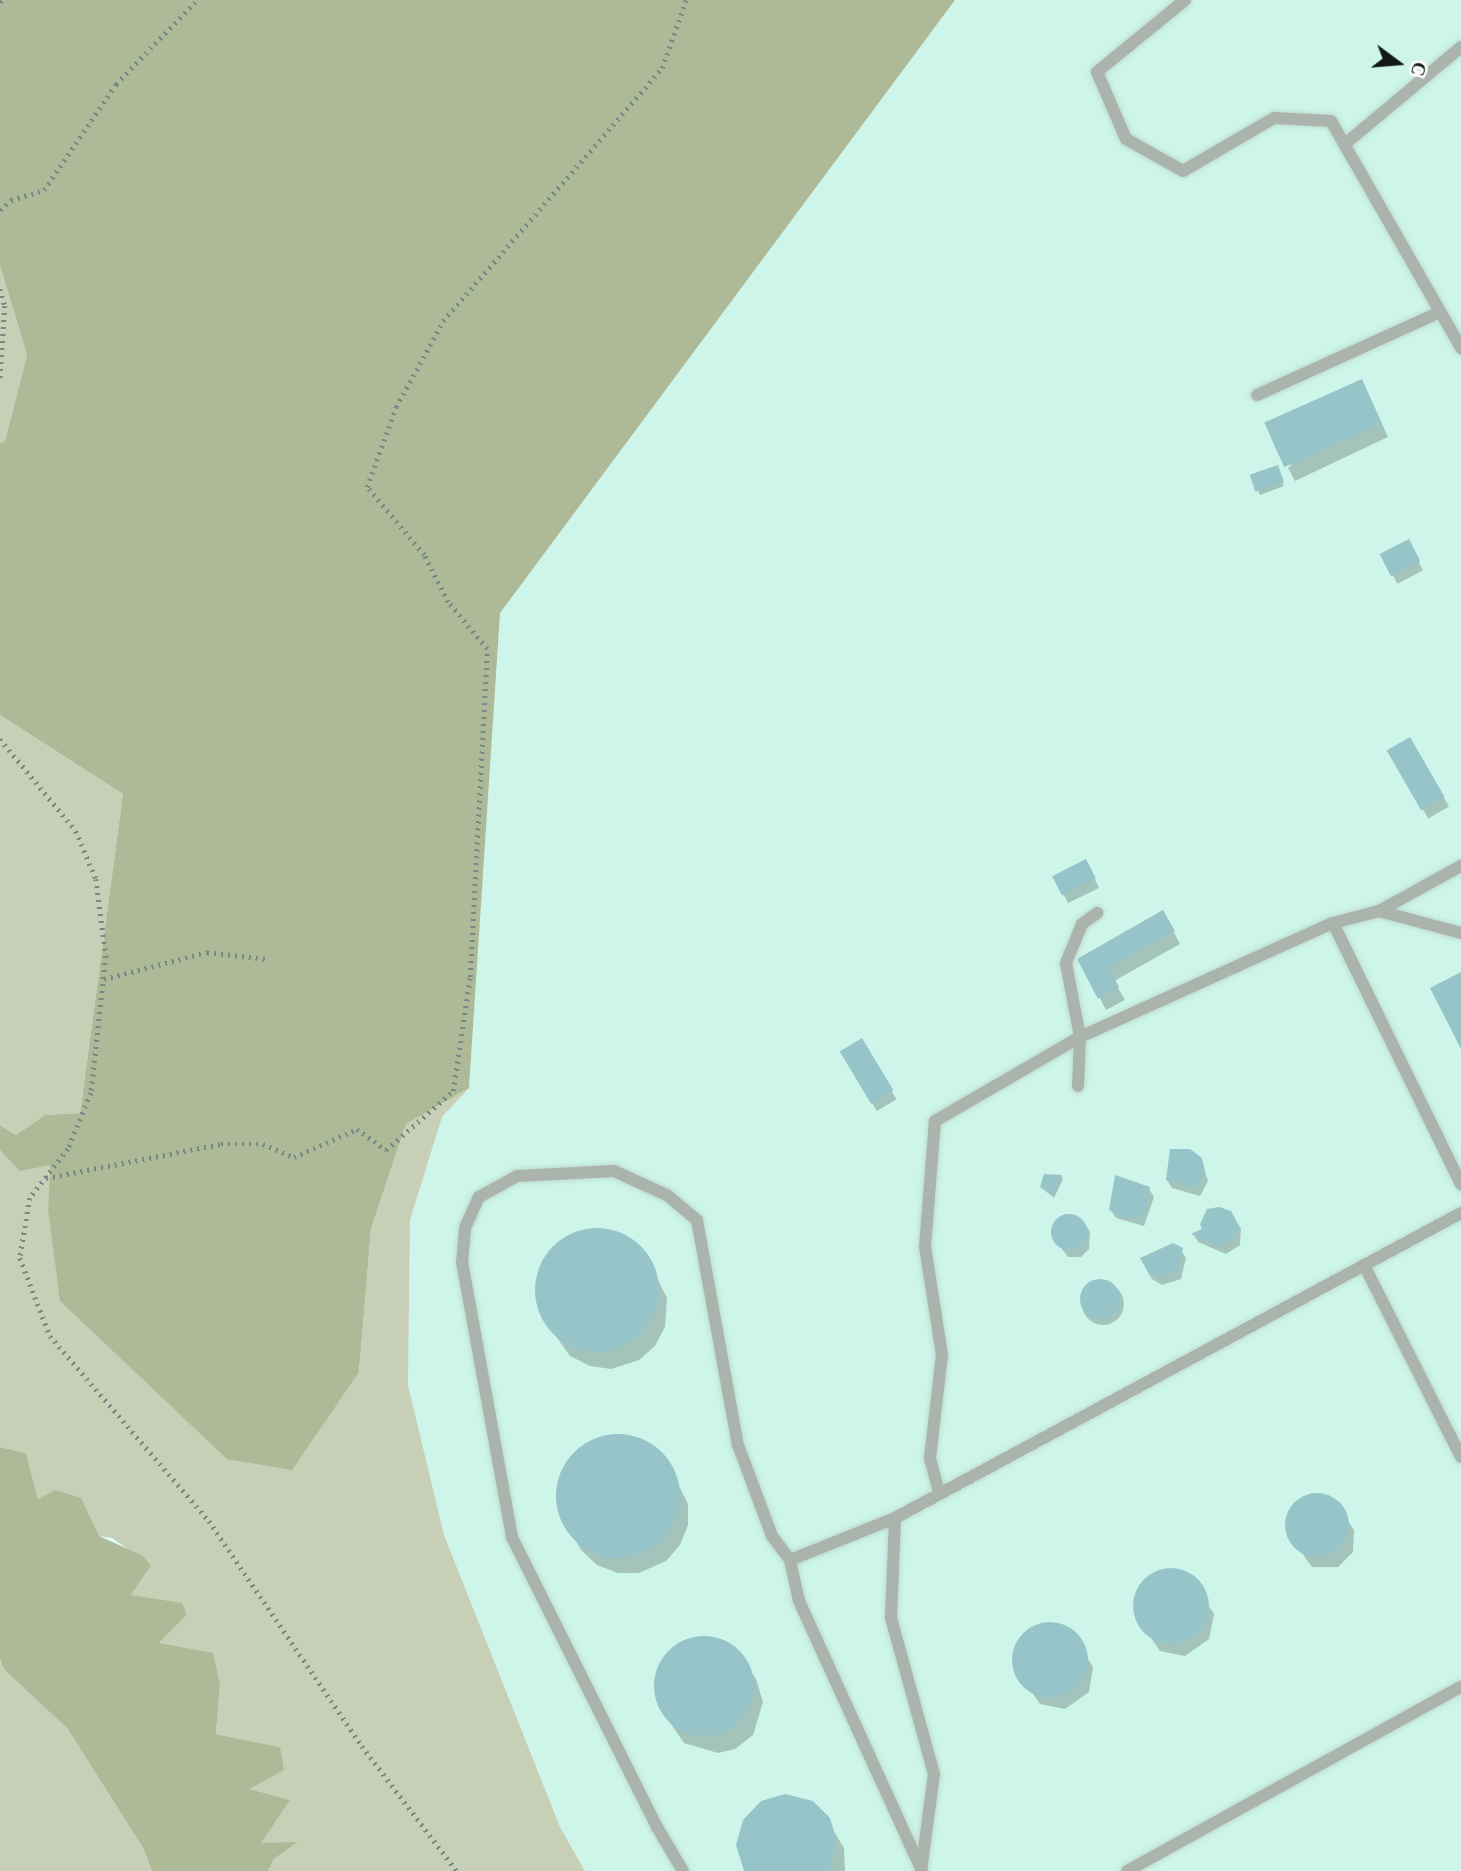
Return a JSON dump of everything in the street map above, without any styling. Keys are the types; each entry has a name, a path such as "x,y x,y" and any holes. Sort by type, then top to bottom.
{"lane":[{"path":"1185,0 1097,72 1126,139 1183,171 1274,118 1331,121 1440,312 1459,340"},
{"path":"1345,144 1461,47"},
{"path":"1257,395 1440,312"},
{"path":"939,1492 930,1458 942,1355 925,1247 935,1121 1080,1037 1333,923 1379,911 1461,866"},
{"path":"1379,911 1461,933"},
{"path":"1078,1086 1080,1037 1066,964 1082,924 1097,913"},
{"path":"1333,923 1461,1184"},
{"path":"683,1871 657,1827 512,1537 462,1263 465,1228 479,1197 517,1176 614,1171 667,1195 697,1220 738,1445 772,1536 790,1560 799,1601 921,1871"},
{"path":"790,1560 895,1518 1461,1213"},
{"path":"1364,1265 1461,1457"},
{"path":"895,1518 891,1618 934,1774 921,1871"},
{"path":"1127,1871 1461,1687"}],"path":[{"path":"0,210 11,200 44,190 116,84 197,0"},
{"path":"46,1178 221,1144 263,1144 294,1157 357,1129 386,1150 453,1091 470,977 487,649 448,602 424,555 366,488 396,407 443,321 662,68 686,0"},
{"path":"0,198 11,200"},
{"path":"0,289 5,306 0,382"},
{"path":"0,739 76,831 96,879 106,956 91,1093 68,1149 30,1198 20,1258 50,1336 209,1521 362,1746 457,1871"},
{"path":"104,979 207,952 266,959"}],"shaded area":[{"path":"0,0 955,0 500,613 469,1088 406,1124 371,1229 359,1372 292,1470 227,1459 60,1301 48,1209 50,1165 20,1171 0,1150 0,1125 16,1135 45,1115 80,1113 123,794 0,715 0,443 5,441 27,355 0,266"},
{"path":"955,0 1461,0 1461,1871 585,1871 560,1827 444,1535 408,1385 410,1220 442,1117 469,1088 499,613"},
{"path":"0,266 27,355 5,441 0,443"},
{"path":"0,715 123,794 80,1113 45,1115 16,1135 0,1125"},
{"path":"469,1088 442,1117 410,1220 408,1385 444,1535 560,1827 585,1871 268,1871 274,1859 297,1843 260,1843 290,1800 248,1789 280,1747 216,1734 220,1685 159,1643 187,1615 131,1595 151,1566 112,1538 99,1536 38,1500 26,1453 0,1447 0,1150 50,1165 48,1209 359,1372 371,1229 406,1124"},
{"path":"0,1447 26,1453 38,1499 55,1490 81,1498 99,1536 143,1556 151,1566 131,1595 182,1603 187,1615 159,1643 213,1653 220,1685 216,1734 280,1747 284,1770 249,1789 290,1800 261,1843 298,1842 274,1859 268,1871 152,1871 143,1848 67,1728 6,1671 0,1660"},
{"path":"0,1661 67,1728 143,1848 152,1871 0,1871"}],"building":[{"path":"1362,379 1382,424 1284,467 1264,423"},
{"path":"1278,465 1284,482 1255,492 1250,475"},
{"path":"1409,539 1420,561 1391,576 1380,554"},
{"path":"1410,737 1444,797 1421,810 1387,750"},
{"path":"1086,859 1096,879 1062,896 1052,876"},
{"path":"1163,910 1175,931 1109,968 1119,987 1098,999 1077,959"},
{"path":"1461,972 1461,1049 1430,988"},
{"path":"862,1038 893,1090 871,1104 840,1051"},
{"path":"1170,1149 1190,1149 1202,1158 1205,1172 1196,1188 1166,1180"},
{"path":"1044,1174 1062,1175 1052,1196 1040,1187"},
{"path":"1115,1175 1150,1187 1147,1207 1139,1219 1122,1218 1109,1210"},
{"path":"1219,1207 1231,1211 1239,1226 1233,1241 1218,1247 1191,1234 1202,1229 1200,1224 1207,1209"},
{"path":"1069,1214 1082,1219 1087,1232 1082,1245 1069,1250 1056,1245 1051,1232 1056,1219"},
{"path":"597,1228 621,1233 641,1246 654,1266 659,1290 654,1314 641,1334 621,1347 597,1352 573,1347 553,1334 540,1314 535,1290 540,1266 553,1246 573,1233"},
{"path":"1173,1243 1183,1248 1177,1271 1165,1278 1149,1274 1140,1258"},
{"path":"1100,1279 1114,1285 1120,1299 1114,1313 1100,1319 1086,1313 1080,1299 1086,1285"},
{"path":"618,1434 642,1439 662,1452 675,1472 680,1496 675,1520 662,1540 642,1553 618,1558 594,1553 574,1540 561,1520 556,1496 561,1472 574,1452 594,1439"},
{"path":"1311,1493 1323,1493 1340,1502 1347,1513 1347,1537 1340,1548 1323,1557 1311,1557 1299,1552 1290,1543 1285,1531 1285,1519 1290,1507 1299,1498"},
{"path":"1171,1568 1185,1571 1198,1579 1206,1592 1209,1606 1206,1620 1198,1633 1185,1641 1171,1644 1157,1641 1144,1633 1136,1620 1133,1606 1136,1592 1144,1579 1157,1571"},
{"path":"1050,1622 1064,1625 1077,1633 1085,1646 1088,1660 1085,1674 1077,1687 1064,1695 1050,1698 1036,1695 1023,1687 1015,1674 1012,1660 1015,1646 1023,1633 1036,1625"},
{"path":"704,1636 723,1640 740,1650 750,1667 754,1686 750,1705 740,1722 723,1732 704,1736 685,1732 668,1722 658,1705 654,1686 658,1667 668,1650 685,1640"},
{"path":"785,1794 813,1801 830,1818 837,1841 829,1871 744,1871 736,1845 743,1820 761,1801"}]}
